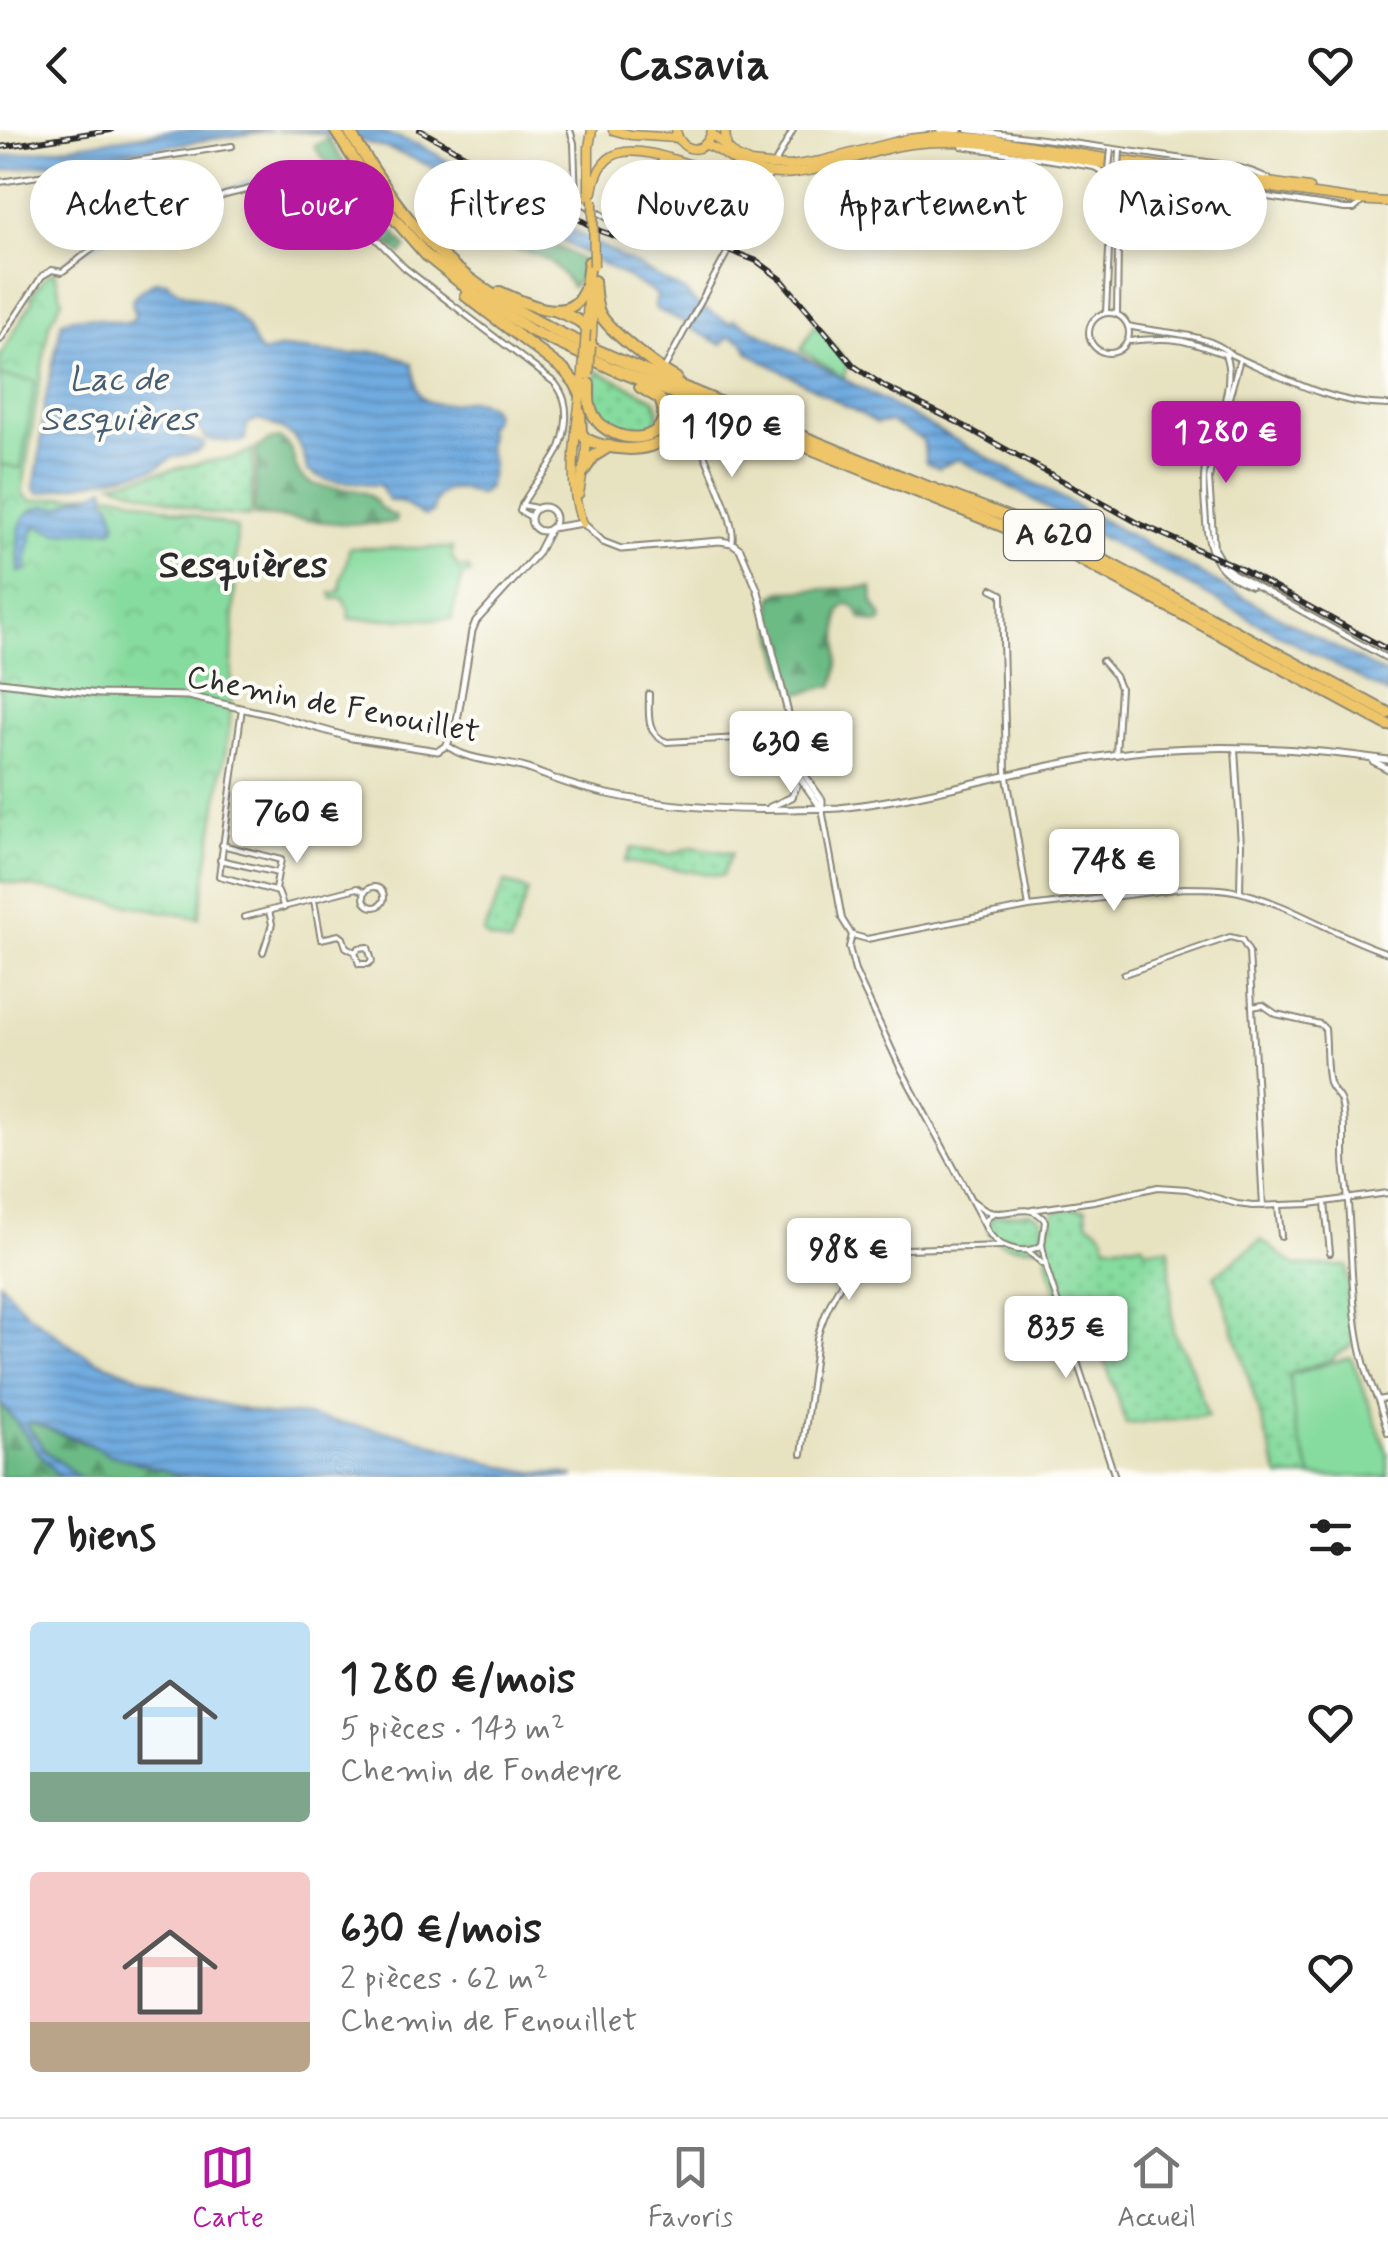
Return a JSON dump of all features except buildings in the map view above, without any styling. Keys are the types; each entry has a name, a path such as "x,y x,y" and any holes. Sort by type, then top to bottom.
{"highway":[{"name":"A 620","path":"341,133 356,143 400,208 446,258 486,290 555,330 877,467 1048,532 1388,713"},
{"name":"A 620","path":"341,133 398,224 426,255 454,280 532,331 611,368 1069,553 1388,724"},
{"path":"446,258 502,293 554,310 589,334"},
{"path":"554,310 572,305 582,296 591,264"},
{"path":"454,280 462,292 565,372 581,395"},
{"path":"594,281 597,306 606,322 661,369 699,388 703,395"},
{"path":"587,377 590,406 601,425 618,434 644,438 654,432 663,415 660,398 613,374 611,368"},
{"path":"580,414 581,432 586,439 610,446 648,446 705,421 768,431"},
{"path":"583,472 594,456 610,446"}],"main road":[{"path":"579,524 586,439 591,264 590,130"},
{"path":"613,130 631,135 674,133"},
{"path":"628,130 674,133 686,147 714,147 732,160"},
{"path":"725,130 728,150"},
{"path":"784,167 940,130"},
{"path":"706,145 712,132 743,160"},
{"path":"875,146 958,135 1083,164"},
{"path":"784,169 808,170 892,147 928,142 967,142 1083,164"},
{"path":"602,160 619,146 638,144 678,160"},
{"path":"592,197 601,161"},
{"path":"1267,185 1388,202"},
{"path":"579,514 575,481 581,395 587,377 594,281 591,264"}],"street":[{"path":"570,130 576,199 601,214"},
{"path":"777,160 793,130"},
{"path":"940,130 1110,148 1257,172 1279,186"},
{"path":"0,182 232,146"},
{"path":"680,160 686,147"},
{"path":"1108,160 1110,148"},
{"path":"1120,150 1121,160"},
{"path":"0,340 47,272 62,272 106,242 244,190"},
{"path":"1267,197 1345,209 1358,206 1363,199"},
{"path":"387,250 404,268 555,382 561,391 566,406 564,441 521,508"},
{"path":"666,365 728,250"},
{"path":"1106,312 1110,250"},
{"path":"1117,314 1119,250"},
{"path":"1106,312 1117,314 1128,326 1128,341 1120,350 1099,351 1089,338 1090,326 1106,312"},
{"path":"1128,326 1204,340 1228,350 1230,374 1204,475 1208,541 1215,561 1226,572 1256,587"},
{"path":"1128,341 1179,338 1240,358 1325,395 1388,405"},
{"path":"1240,358 1210,467 1214,548 1223,564 1256,587 1388,659"},
{"path":"1235,378 1254,364"},
{"path":"700,442 732,526 729,542"},
{"path":"521,508 545,506 621,550 729,542 743,554 762,602 800,778 822,809 842,918 852,935 866,939 1029,908 1184,888 1218,888 1268,901 1388,951"},
{"path":"521,508 531,517"},
{"path":"536,508 531,522 541,545"},
{"path":"446,745 458,722 476,620 537,554 555,522 554,514"},
{"path":"536,529 579,524"},
{"path":"992,590 1002,594 1007,776 1029,908"},
{"path":"1102,661 1120,688 1116,755"},
{"name":"Chemin de Fenouillet","path":"0,682 99,694 182,695 365,741 433,751 443,750 446,745 458,754 521,767 580,788 710,808 822,809 884,801 1116,755 1170,750 1300,750 1388,760"},
{"path":"648,694 650,730 659,740 776,736 791,731"},
{"path":"242,708 219,876 275,890 281,894 284,908"},
{"path":"776,736 792,740"},
{"path":"1235,748 1240,892"},
{"name":"Chemin de Fenouillet","path":"1366,757 1388,768"},
{"path":"760,810 792,797 798,765"},
{"path":"222,845 281,860 275,890"},
{"path":"220,860 278,873"},
{"path":"244,917 357,888 366,892"},
{"path":"370,888 381,889 381,904 376,907 366,903 366,892 370,888"},
{"path":"314,900 321,938 339,935 346,947 355,952"},
{"path":"263,952 272,924 269,911"},
{"path":"852,935 849,952 854,971 899,1065 991,1238 1002,1246"},
{"path":"1124,974 1230,937 1242,940 1249,952 1263,1206"},
{"path":"849,952 858,938"},
{"path":"1252,1007 1263,1005 1276,1014 1324,1027 1328,1080 1341,1103 1356,1318 1388,1433"},
{"path":"972,1200 994,1213 1094,1202 1147,1188 1172,1187 1237,1204 1263,1206 1388,1193"},
{"path":"1325,1202 1330,1253"},
{"path":"1056,1206 1048,1212 1045,1222 1042,1245 1047,1270 1116,1477"},
{"path":"1278,1206 1281,1236"},
{"path":"1032,1210 1040,1213 1045,1222"},
{"path":"985,1226 994,1213"},
{"path":"987,1246 991,1238"},
{"path":"802,1454 822,1319 862,1256 875,1250 1002,1246 1034,1250 1042,1245"},
{"path":"1024,1249 1047,1270"},
{"path":"1378,1400 1388,1398"}],"green space":[{"path":"328,138 342,160 324,160 314,147"},
{"path":"394,232 407,248 401,254 394,249"},
{"path":"513,250 563,250 582,260 580,279 572,287 548,261"},
{"path":"55,272 62,300 49,324 22,493 31,501 94,493 121,495 237,528 230,723 199,918 0,881 0,356 33,300 30,297 47,275"},
{"path":"815,324 847,363 844,378 801,350"},
{"path":"597,371 655,399 655,425 638,434 614,429 604,422 593,402"},
{"path":"0,376 35,381 21,468 0,464"},
{"path":"279,438 290,448 303,478 316,485 365,493 396,517 396,522 342,523 254,516 257,448"},
{"path":"253,449 249,517 208,513 113,483 237,457"},
{"path":"349,548 452,548 452,558 459,569 469,568 470,574 461,576 452,619 349,619 342,598 333,599 331,593 341,591"},
{"path":"872,587 873,603 881,622 861,619 857,609 849,604 843,607 839,614 838,666 833,686 797,693 777,646 773,596 782,591"},
{"path":"692,847 732,853 722,876 625,862 632,848 672,854"},
{"path":"505,882 528,891 510,944 483,933"},
{"path":"1086,1208 1087,1221 1102,1232 1106,1245 1169,1248 1173,1331 1190,1364 1208,1416 1126,1424 1103,1355 1094,1353 1103,1328 1073,1336 1051,1274 1046,1241 1049,1226 1055,1211"},
{"path":"1031,1212 1044,1225 1040,1245 1012,1246 989,1233 993,1216"},
{"path":"1261,1240 1296,1266 1347,1266 1353,1345 1333,1359 1290,1376 1314,1477 1279,1477 1214,1276"},
{"path":"1351,1357 1388,1454 1388,1477 1312,1477 1296,1431 1289,1375"},
{"path":"0,1404 44,1460 60,1477 0,1477"},
{"path":"31,1421 108,1452 188,1477 79,1477 47,1452 27,1425"}],"water":[{"path":"174,130 273,130 73,160 30,160 30,166 0,171 0,157"},
{"path":"275,130 376,130 419,145 446,160 415,160 354,139"},
{"path":"581,235 601,246 601,250 609,250 685,292 697,305 730,323 734,319 1388,676 1388,694 958,459 938,468 926,462 923,440 890,422 877,423 749,353 744,343 731,336 721,344 692,329 656,309 658,295 578,250"},
{"name":"Lac de Sesquières","path":"155,281 167,282 180,292 230,311 248,329 262,353 283,348 351,355 391,354 412,364 418,392 429,402 472,401 490,406 492,421 486,428 492,464 488,488 479,495 448,490 438,497 433,513 424,516 399,501 389,501 380,485 330,480 307,470 305,458 292,436 258,419 247,424 245,440 239,442 208,440 198,428 188,425 183,438 203,442 198,451 171,458 156,468 37,492 34,488 44,406 62,321 88,317 130,323 135,316 132,301 136,294"},
{"path":"104,487 116,524 114,529 58,533 36,526 27,570 19,572 19,532 26,515 44,506 62,506"},
{"path":"0,1282 26,1312 74,1348 192,1397 270,1416 293,1414 405,1435 500,1466 575,1477 188,1477 107,1454 28,1423 47,1452 79,1477 60,1477 0,1404"}],"waterway":[{"path":"63,263 154,216 244,184"}],"railway":[{"path":"0,147 111,130"},
{"path":"420,130 600,231 638,244 714,247 757,261 781,279 854,366 885,387 955,421 1140,524 1237,567 1388,650"}],"district":[{"name":"Sesquières","path":"243,566"}]}
